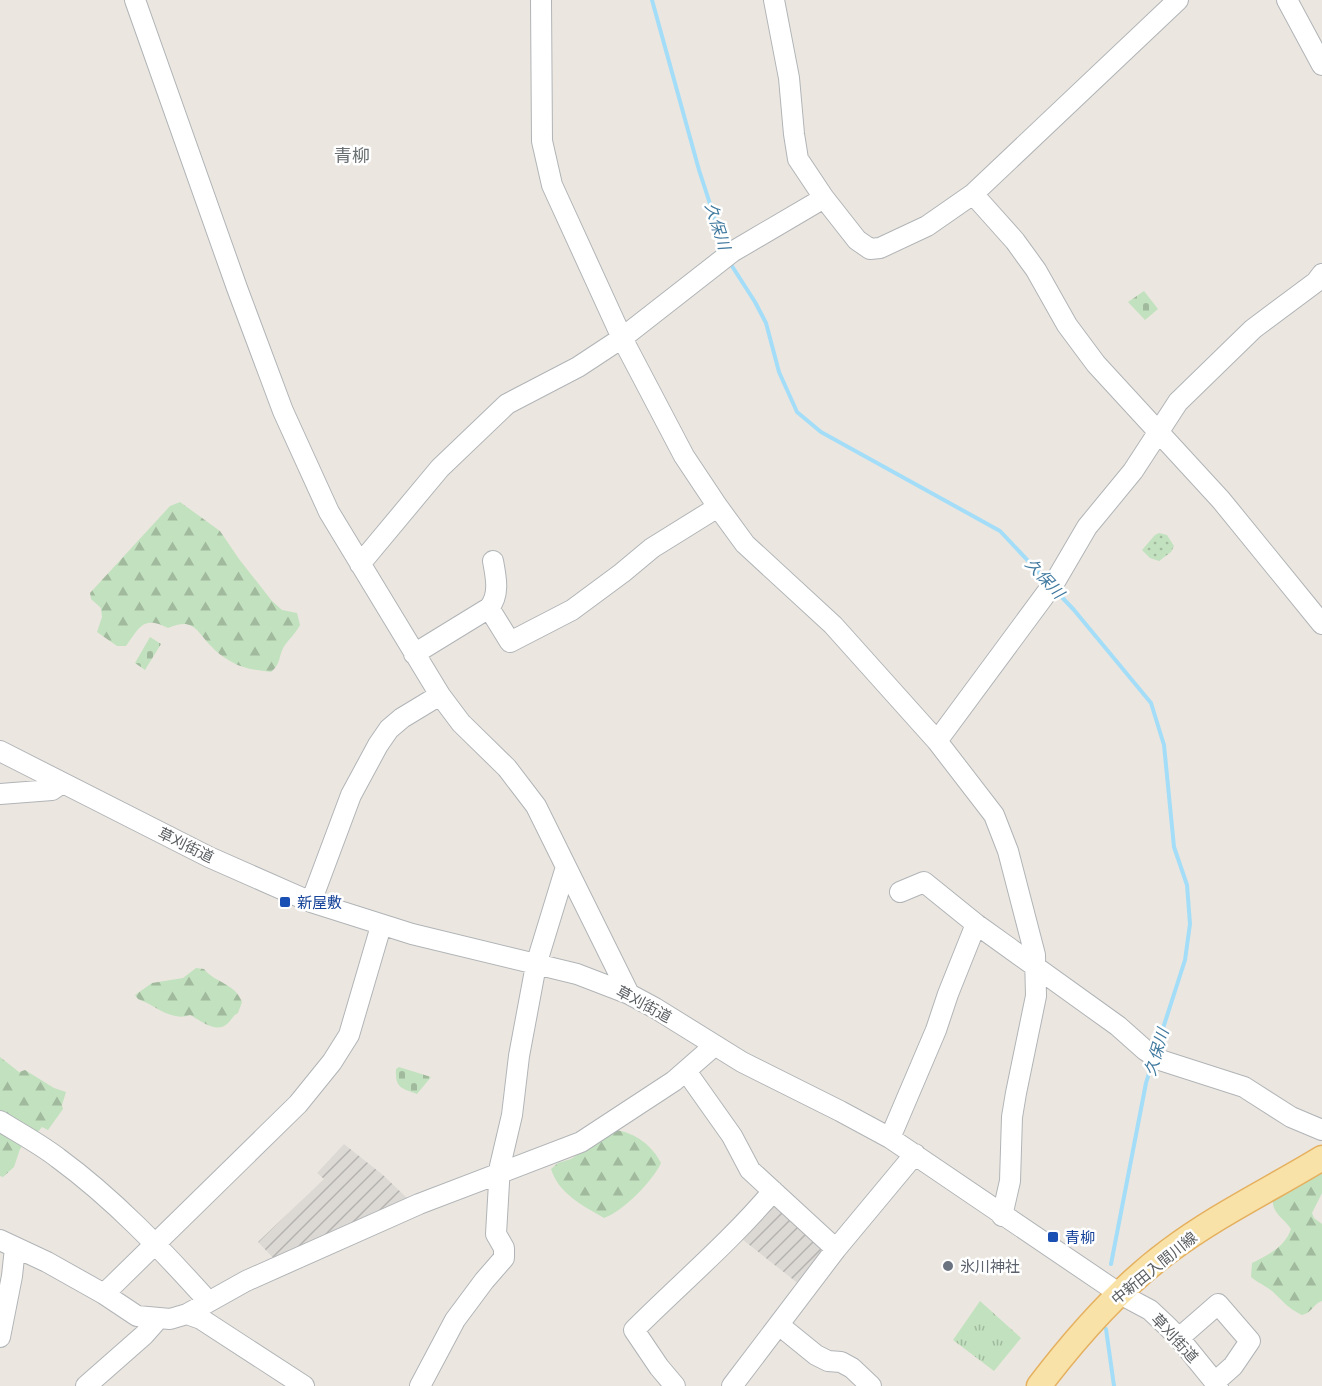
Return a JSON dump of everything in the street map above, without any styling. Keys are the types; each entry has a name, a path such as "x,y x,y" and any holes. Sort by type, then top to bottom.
{"main road":[{"name":"中新田入間川線","path":"1039,1386 1090,1324 1167,1252 1198,1231 1322,1158"}],"street":[{"path":"135,0 283,411 329,512 440,695 461,723 507,768 536,806 629,994"},
{"path":"541,0 542,141 552,185 622,338 684,456 746,544 833,625 937,741 994,815 1008,851 1035,955 1036,996 1012,1117 1010,1181 1002,1215"},
{"path":"774,0 789,78 796,149 803,168 857,240 870,249 880,249 927,226 973,194 1178,0"},
{"path":"1287,0 1322,65"},
{"path":"973,194 1036,270 1067,325 1096,364 1221,500 1322,624"},
{"path":"360,564 440,468 507,404 578,367 622,338 725,257 824,198"},
{"path":"937,741 1051,586 1088,527 1133,471 1178,402 1253,329 1316,282 1322,274"},
{"path":"489,608 510,642 572,610 652,548 718,507"},
{"path":"414,654 489,608 495,602 497,583 494,561"},
{"path":"311,902 351,795 378,745 389,729 402,718 440,695"},
{"name":"草刈街道","path":"0,751 209,857 311,902 381,926 578,974 629,994 714,1046 890,1138 1120,1294 1150,1310 1179,1338 1217,1384"},
{"path":"0,794 52,790 62,783"},
{"path":"420,1386 455,1320 504,1258 504,1248 496,1234 500,1174 512,1115 519,1056 536,965 566,867"},
{"path":"900,892 924,882 976,924 1118,1026 1153,1055 1244,1087 1291,1117 1322,1130"},
{"path":"890,1138 936,1030 976,924"},
{"path":"104,1294 298,1104 343,1046 381,926"},
{"path":"8,1244 47,1262 104,1294 137,1316 170,1319 187,1314 246,1281 409,1208 580,1142 686,1071 714,1046"},
{"path":"686,1071 732,1136 750,1170 836,1249"},
{"path":"0,1120 59,1158 94,1187 156,1245 208,1301"},
{"path":"732,1386 836,1249 915,1155"},
{"path":"675,1386 659,1368 634,1330 749,1221 773,1191"},
{"path":"0,1337 12,1276 8,1244"},
{"path":"1179,1338 1218,1305 1250,1341 1217,1384"},
{"path":"187,1314 201,1319 296,1384"},
{"path":"86,1386 144,1335 159,1318"},
{"path":"779,1325 816,1354 828,1361 841,1362 852,1368 871,1386"}],"shaded area":[{"path":"344,1144 383,1175 407,1198 406,1203 276,1261 258,1242 324,1179 317,1173"},
{"path":"775,1197 829,1246 800,1285 738,1236"}],"green space":[{"path":"1144,291 1158,309 1145,320 1128,302"},
{"path":"180,502 220,531 272,601 282,610 297,613 300,625 285,645 277,665 271,672 235,664 217,652 197,630 189,625 176,625 168,628 160,624 147,623 138,629 126,646 117,646 97,632 102,617 101,608 91,599 90,593 170,506"},
{"path":"1159,533 1167,535 1174,546 1171,552 1159,561 1150,558 1142,550"},
{"path":"150,637 161,644 145,670 135,663"},
{"path":"196,968 204,969 230,987 242,1002 238,1013 223,1027 213,1027 190,1015 183,1017 170,1015 138,999 135,995 152,983 183,978"},
{"path":"0,1057 19,1072 25,1070 54,1088 66,1092 63,1109 48,1130 42,1127 36,1134 30,1135 20,1149 14,1167 3,1177 0,1176"},
{"path":"399,1067 431,1077 417,1094 398,1084 396,1069"},
{"path":"616,1130 642,1141 661,1163 636,1195 604,1218 565,1192 551,1169"},
{"path":"1322,1168 1322,1193 1312,1213 1314,1218 1322,1224 1322,1301 1302,1315 1251,1277 1252,1263 1280,1246 1291,1229 1276,1212 1273,1198"},
{"path":"980,1301 1021,1338 994,1371 953,1340"}],"waterway":[{"name":"久保川","path":"652,0 699,170 725,250"},
{"name":"久保川","path":"730,263 766,323 779,372 797,412 821,432 1000,531 1047,581"},
{"name":"久保川","path":"1056,591 1151,703 1164,745 1174,847 1187,885 1190,924 1185,960 1156,1050"},
{"name":"久保川","path":"1111,1264 1146,1083 1152,1063"},
{"name":"久保川","path":"1106,1329 1114,1386"}],"place":[{"name":"新屋敷","path":"285,902"},
{"name":"青柳","path":"1053,1237"},
{"name":"氷川神社","path":"948,1266"}],"district":[{"name":"青柳","path":"352,155"}]}
